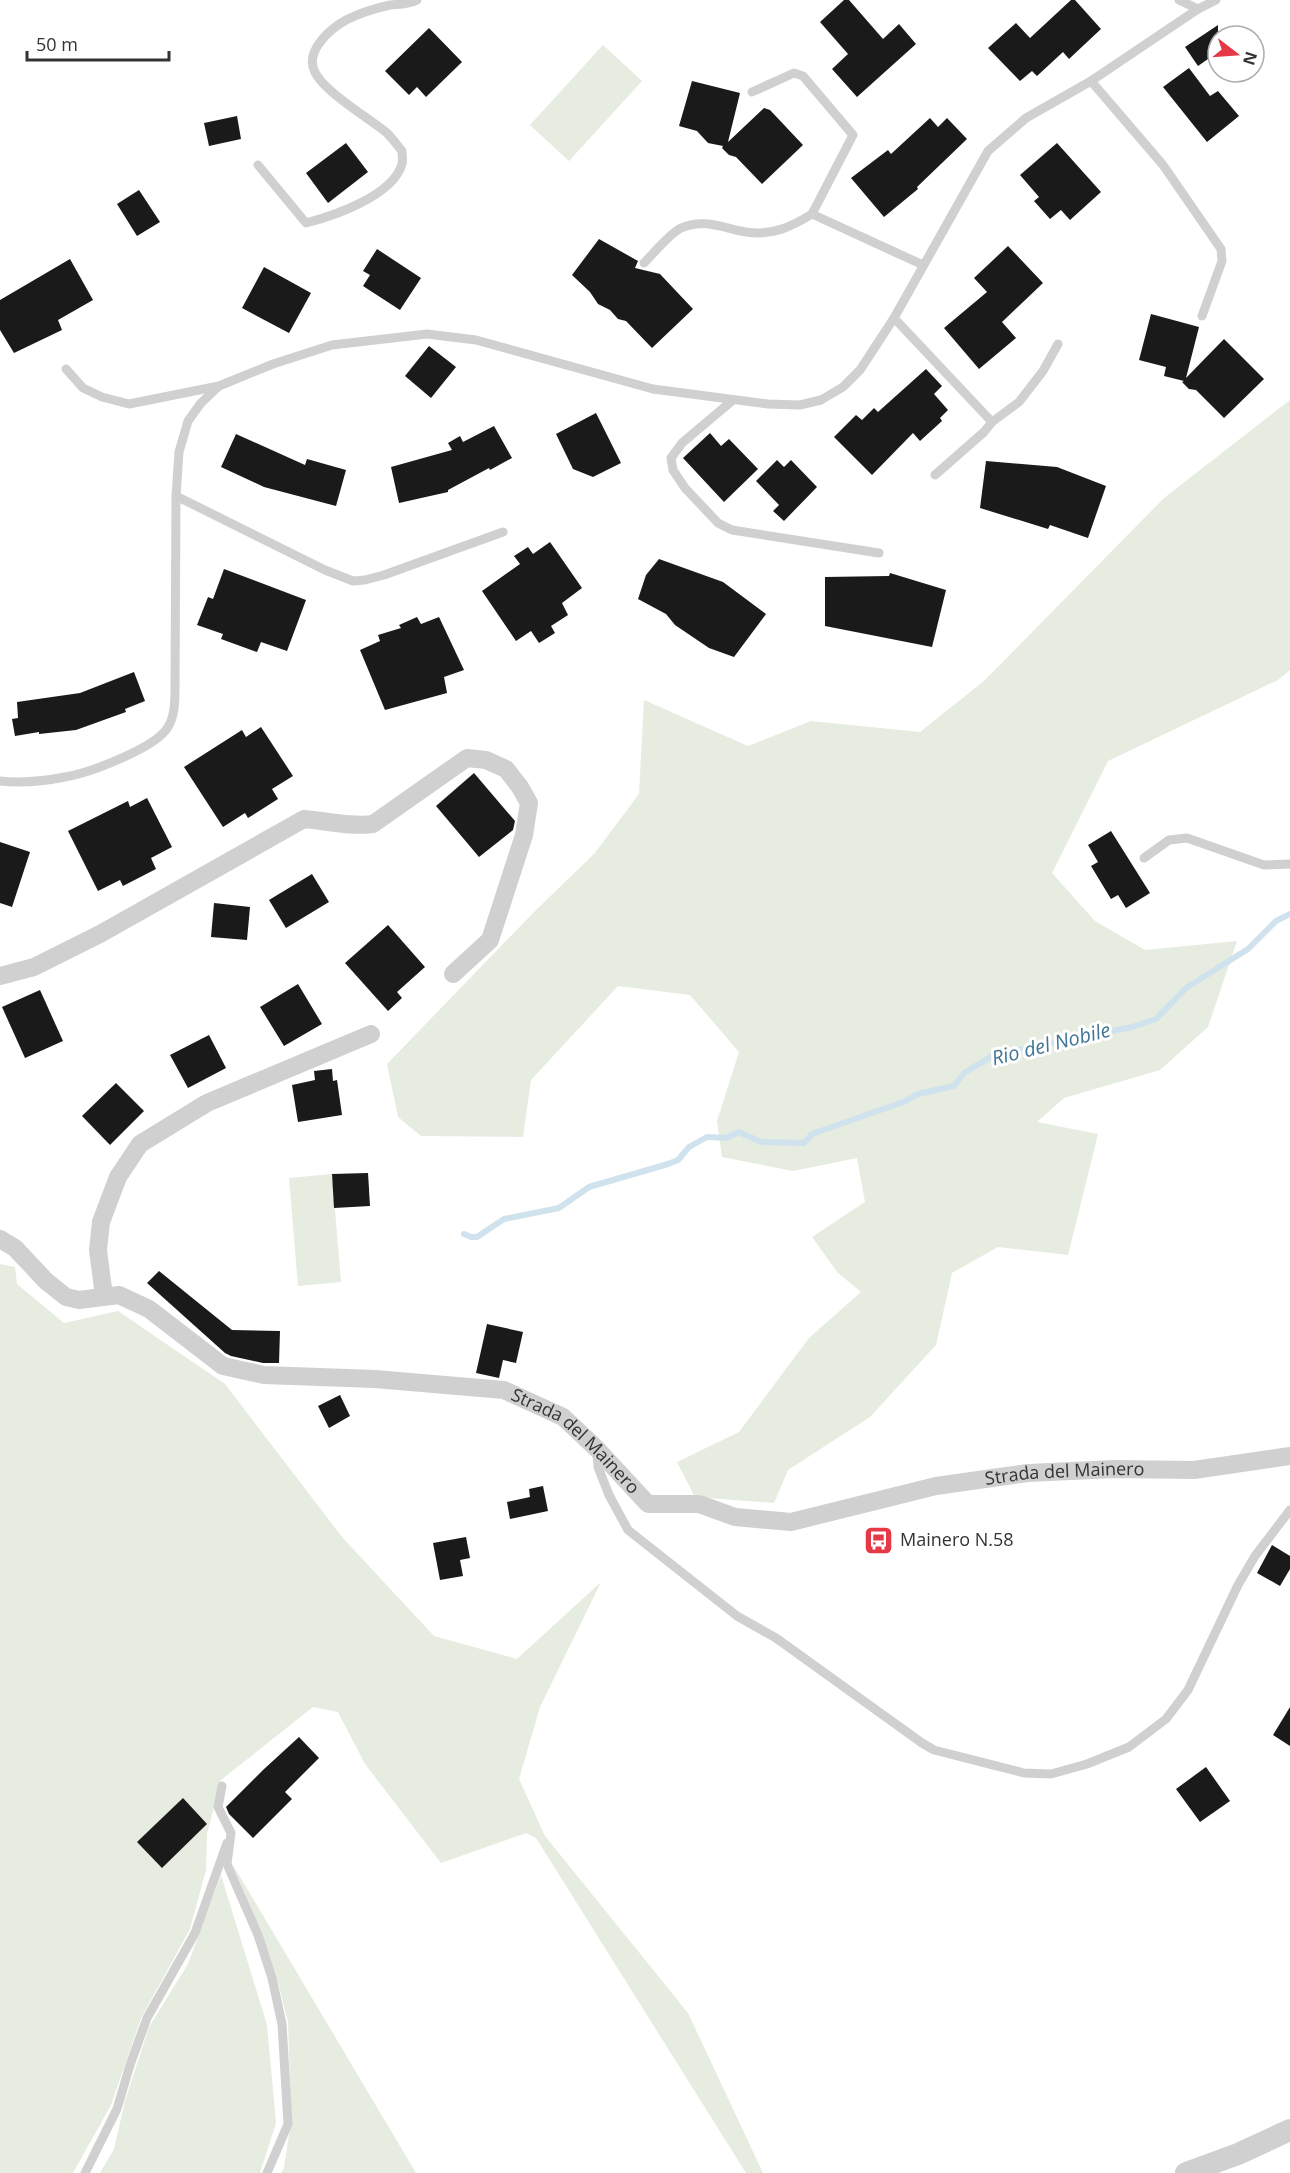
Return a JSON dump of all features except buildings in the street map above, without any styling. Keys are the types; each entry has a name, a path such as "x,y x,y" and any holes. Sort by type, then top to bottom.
{"street":[{"path":"0,976 34,967 100,934 304,819 332,821 355,827 373,824 467,758 486,760 506,770 529,803 524,835 490,940 453,974"},
{"path":"104,1296 98,1250 101,1222 118,1177 140,1144 207,1103 370,1034"},
{"name":"Strada del Mainero","path":"0,1239 15,1248 46,1281 66,1297 79,1300 119,1294 149,1309 223,1366 264,1375 375,1379 504,1390 563,1417 648,1504 699,1504 735,1517 791,1522 936,1486 1028,1473 1114,1469 1194,1470 1290,1456"},
{"path":"1186,2173 1238,2154 1290,2130"}],"lane":[{"path":"258,165 306,223 334,216 372,197 394,178 402,164 402,150 388,134 327,88 314,72 312,58 321,42 333,29 348,19 390,5 408,4 417,0"},
{"path":"1179,0 1198,9"},
{"path":"66,369 83,388 115,402 129,404 219,386 273,363 332,345 427,334 476,340 653,389 768,404 800,405 821,400 843,387 860,370 894,318 988,151 1026,118 1091,81 1198,9 1216,0"},
{"path":"644,263 679,229 697,222 747,232 765,232 790,228 812,214 853,135 803,76 794,73 752,92"},
{"path":"1091,81 1163,165 1221,249 1222,261 1203,316"},
{"path":"812,214 923,265"},
{"path":"894,318 992,422"},
{"path":"935,475 984,432 992,422 1019,402 1043,371 1058,345"},
{"path":"0,781 66,777 140,750 157,740 169,727 174,709 175,687 178,452 188,421 201,403 219,386"},
{"path":"732,400 682,443 672,458 673,470 685,488 717,523 732,530 879,553"},
{"path":"176,496 324,570 353,581 375,578 503,532"},
{"path":"1144,858 1169,840 1187,838 1264,865 1290,864"},
{"path":"596,1449 598,1467 609,1495 628,1530 737,1616 776,1638 934,1750 1024,1773 1051,1774 1087,1764 1129,1747 1166,1719 1188,1690 1238,1585 1255,1556 1290,1510"},
{"path":"222,1786 218,1807 231,1833 227,1864 258,1935 272,1978 282,2024 288,2124 267,2173"},
{"path":"84,2173 117,2109 147,2018 195,1933 219,1860 231,1833"}],"shaded area":[{"path":"603,45 642,81 569,161 530,125"},
{"path":"1290,400 1290,670 1278,680 1108,761 1052,873 1095,921 1145,950 1237,941 1208,1027 1160,1070 1064,1098 1037,1122 1098,1134 1068,1255 998,1247 952,1273 936,1345 870,1417 788,1470 774,1503 695,1497 677,1462 739,1432 809,1338 861,1292 838,1273 812,1237 865,1202 857,1158 793,1171 722,1157 717,1121 739,1052 690,995 618,986 531,1080 523,1137 421,1136 398,1117 387,1064 535,911 594,854 639,794 644,700 748,746 811,721 920,732 984,681 1164,498"},
{"path":"332,1174 341,1282 298,1286 289,1178"},
{"path":"0,1264 15,1267 17,1284 64,1323 118,1311 225,1384 342,1537 434,1636 517,1659 601,1582 540,1707 519,1779 545,1836 688,2013 763,2173 746,2173 536,1838 526,1833 441,1863 365,1764 338,1712 313,1707 221,1780 207,1834 206,1870 190,1929 141,2018 111,2105 73,2173 0,2173"},
{"path":"233,1865 416,2173 281,2173 284,2168 291,2121 288,2022 276,1975"},
{"path":"221,1875 267,2025 276,2123 260,2173 100,2173 114,2149 125,2101 149,2027 188,1964"}],"waterway":[{"name":"Rio del Nobile","path":"464,1234 477,1237 504,1219 559,1208 589,1187 678,1160 689,1147 707,1137 726,1138 739,1132 761,1142 804,1143 812,1134 903,1102 918,1094 954,1086 964,1073 994,1055 1132,1027 1156,1019 1186,988 1248,949 1276,921 1290,914"}],"place":[{"name":"Mainero N.58","path":"879,1540"}]}
